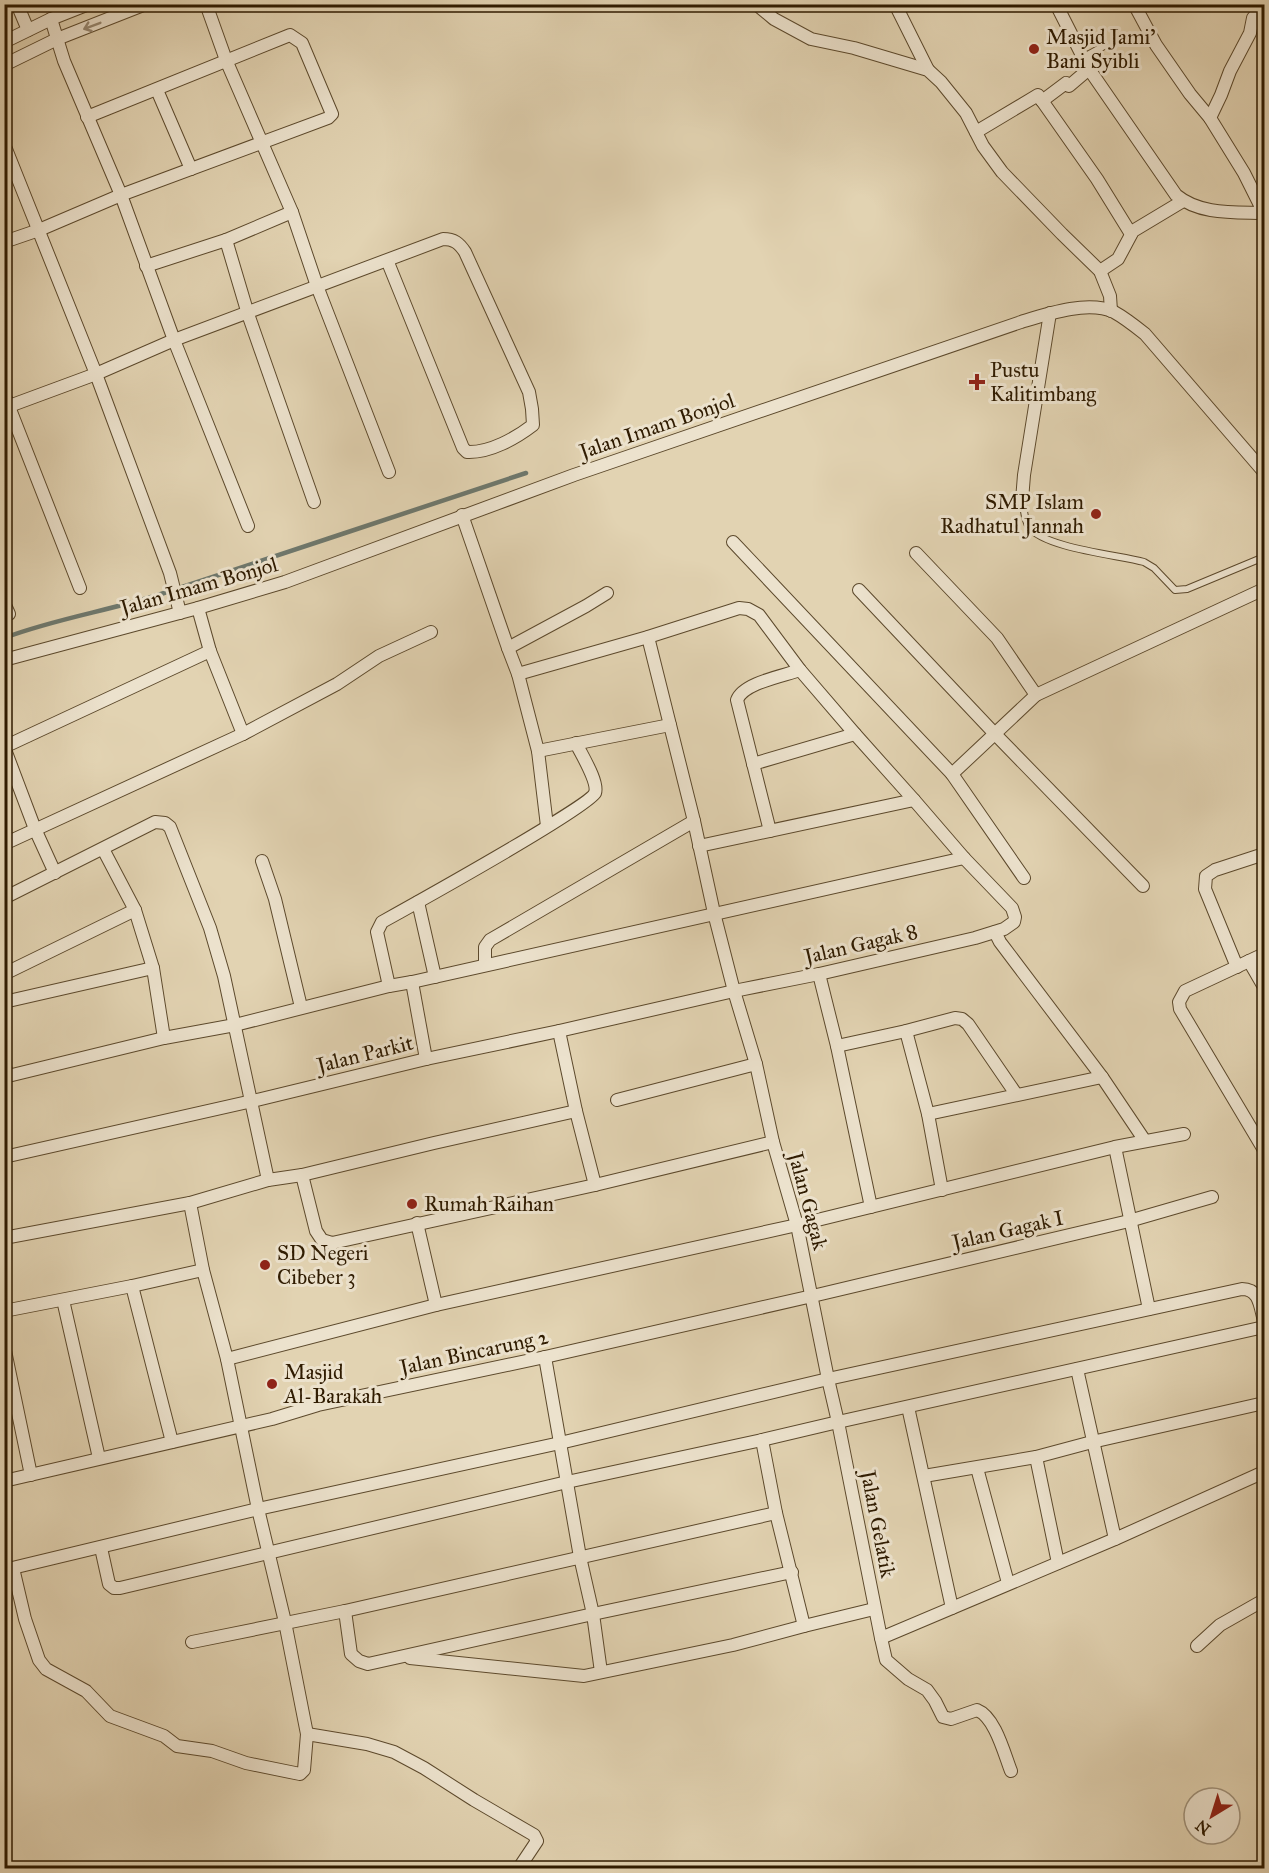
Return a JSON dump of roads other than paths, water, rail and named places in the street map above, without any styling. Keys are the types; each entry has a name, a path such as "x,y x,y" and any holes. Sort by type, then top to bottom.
{"street":[{"path":"17,4 28,30"},
{"path":"4,42 89,4"},
{"path":"4,65 57,39 146,4"},
{"path":"206,4 226,60 292,212 317,286 389,472"},
{"path":"756,4 783,24 811,39 854,48 928,70"},
{"path":"895,4 928,70 966,113 983,146 1002,172 1101,272 1110,296 1111,311"},
{"path":"1056,4 1086,63 1176,195 1183,201 1202,208 1264,213"},
{"path":"1134,4 1156,45 1190,94 1210,118 1244,173 1264,213"},
{"path":"1210,118 1230,71 1250,33 1253,18 1264,5"},
{"path":"51,20 248,525"},
{"path":"4,242 39,230 121,195 328,118 332,111 302,43 293,36 285,36 87,117"},
{"path":"976,132 1066,83 1069,86 1086,63"},
{"path":"157,90 191,169"},
{"path":"1040,98 1097,179 1131,234"},
{"path":"4,144 96,374 170,573 180,613"},
{"path":"1101,272 1119,259 1131,234 1183,201"},
{"path":"146,266 226,240 292,212"},
{"path":"80,588 6,403 96,374 174,340 248,314 443,238 452,239 460,244 529,392 533,425 524,433 487,449 467,452 463,448 387,260"},
{"path":"226,240 248,314 315,502"},
{"name":"Jalan Imam Bonjol","path":"4,660 285,582 574,475 1050,314 1074,308 1111,311 1128,320 1145,334 1264,472"},
{"path":"1022,500 1050,314"},
{"path":"462,515 518,674 538,751 547,826"},
{"path":"733,542 952,774 1024,878"},
{"path":"916,553 997,638 1036,695"},
{"path":"952,774 1036,695 1264,589"},
{"path":"859,590 1143,886"},
{"path":"508,648 607,593"},
{"path":"198,608 210,651 243,734"},
{"path":"518,674 739,608 748,609 759,615 800,670 1014,912 1014,922 995,932 1000,942 1102,1077 1145,1141"},
{"path":"4,844 243,734 337,684 379,656 431,632"},
{"name":"Jalan Gagak","path":"648,637 694,821 714,913 756,1064 773,1142 797,1225 838,1422"},
{"path":"55,873 35,829 4,747 210,651"},
{"path":"770,831 737,700 738,695 747,688 800,670"},
{"path":"538,751 670,725"},
{"path":"753,764 855,734"},
{"path":"389,986 377,932 382,922 547,826 588,801 595,794 596,784 576,743"},
{"path":"699,846 914,800"},
{"path":"485,965 485,947 490,940 694,821"},
{"path":"4,898 155,822 170,826 210,928 224,976 268,1180"},
{"path":"103,849 135,910 153,968 164,1038"},
{"path":"1237,967 1205,889 1206,876 1215,870 1264,854"},
{"path":"4,1061 6,1077 164,1038 235,1025 389,986 964,858"},
{"path":"262,861 275,899 301,1007"},
{"path":"418,902 435,977"},
{"path":"4,974 135,910"},
{"name":"Jalan Gagak 8","path":"734,991 819,974 995,932"},
{"path":"1264,954 1185,991 1179,1002 1180,1009 1264,1150"},
{"path":"1250,961 1264,987"},
{"path":"4,1002 153,968"},
{"path":"819,974 837,1046 871,1207"},
{"path":"412,982 426,1059"},
{"name":"Jalan Parkit","path":"4,1157 426,1059 734,991"},
{"path":"837,1046 955,1018 962,1019 968,1024 1016,1094"},
{"path":"559,1031 595,1185"},
{"path":"906,1031 928,1114 942,1190"},
{"path":"617,1100 756,1064"},
{"path":"928,1114 1102,1077"},
{"path":"4,1239 190,1203 268,1180 302,1175 576,1111"},
{"path":"227,1359 436,1305 797,1225 1115,1147 1184,1134"},
{"path":"302,1175 316,1231 322,1240 332,1243 595,1185 773,1142"},
{"path":"1115,1147 1149,1309"},
{"name":"Jalan Gagak I","path":"811,1296 1130,1221 1212,1197"},
{"path":"190,1203 203,1270 242,1426 258,1509 285,1622 307,1734 304,1770 297,1774 246,1763 212,1751 177,1746 164,1736 110,1716 86,1691 46,1669 39,1660 9,1569 258,1509 560,1443 828,1379 1248,1289 1257,1295 1264,1320"},
{"path":"417,1224 436,1305"},
{"path":"4,1311 203,1270"},
{"path":"132,1286 172,1442"},
{"name":"Jalan Bincarung 2","path":"4,1481 242,1426 318,1405 545,1357 811,1296"},
{"path":"63,1300 99,1458"},
{"path":"101,1548 109,1584 114,1588 120,1588 567,1482 1264,1327"},
{"path":"4,1346 31,1475"},
{"path":"545,1357 601,1672"},
{"path":"1077,1369 1115,1539"},
{"path":"924,1476 1036,1457 1264,1403"},
{"path":"908,1407 952,1608"},
{"name":"Jalan Gelatik","path":"838,1422 886,1660 908,1679 927,1690 943,1717 951,1719 977,1710 981,1711 994,1727 1011,1770"},
{"path":"762,1440 776,1513 804,1626"},
{"path":"1036,1457 1058,1563"},
{"path":"977,1468 1008,1583"},
{"path":"881,1636 1115,1539 1264,1472"},
{"path":"192,1642 345,1611 776,1513"},
{"path":"345,1611 351,1654 359,1661 368,1664 792,1572"},
{"path":"1197,1646 1220,1625 1264,1600"},
{"path":"399,1656 584,1676 733,1646 874,1609"},
{"path":"307,1734 367,1744 394,1752 534,1835 537,1841 519,1869"}],"lane":[{"path":"1086,63 1104,46"},
{"path":"1022,500 1030,528 1044,537 1070,547 1144,562 1154,568 1170,586 1178,591 1264,557"}],"waterway":[{"path":"4,638 158,595 526,473"}],"place":[{"name":"Masjid Jami' Bani Syibli","path":"1034,49"},
{"name":"Pustu Kalitimbang","path":"977,382"},
{"name":"SMP Islam Radhatul Jannah","path":"1096,514"},
{"name":"Rumah Raihan","path":"412,1204"},
{"name":"SD Negeri Cibeber 3","path":"265,1265"},
{"name":"Masjid Al-Barakah","path":"272,1384"}]}
